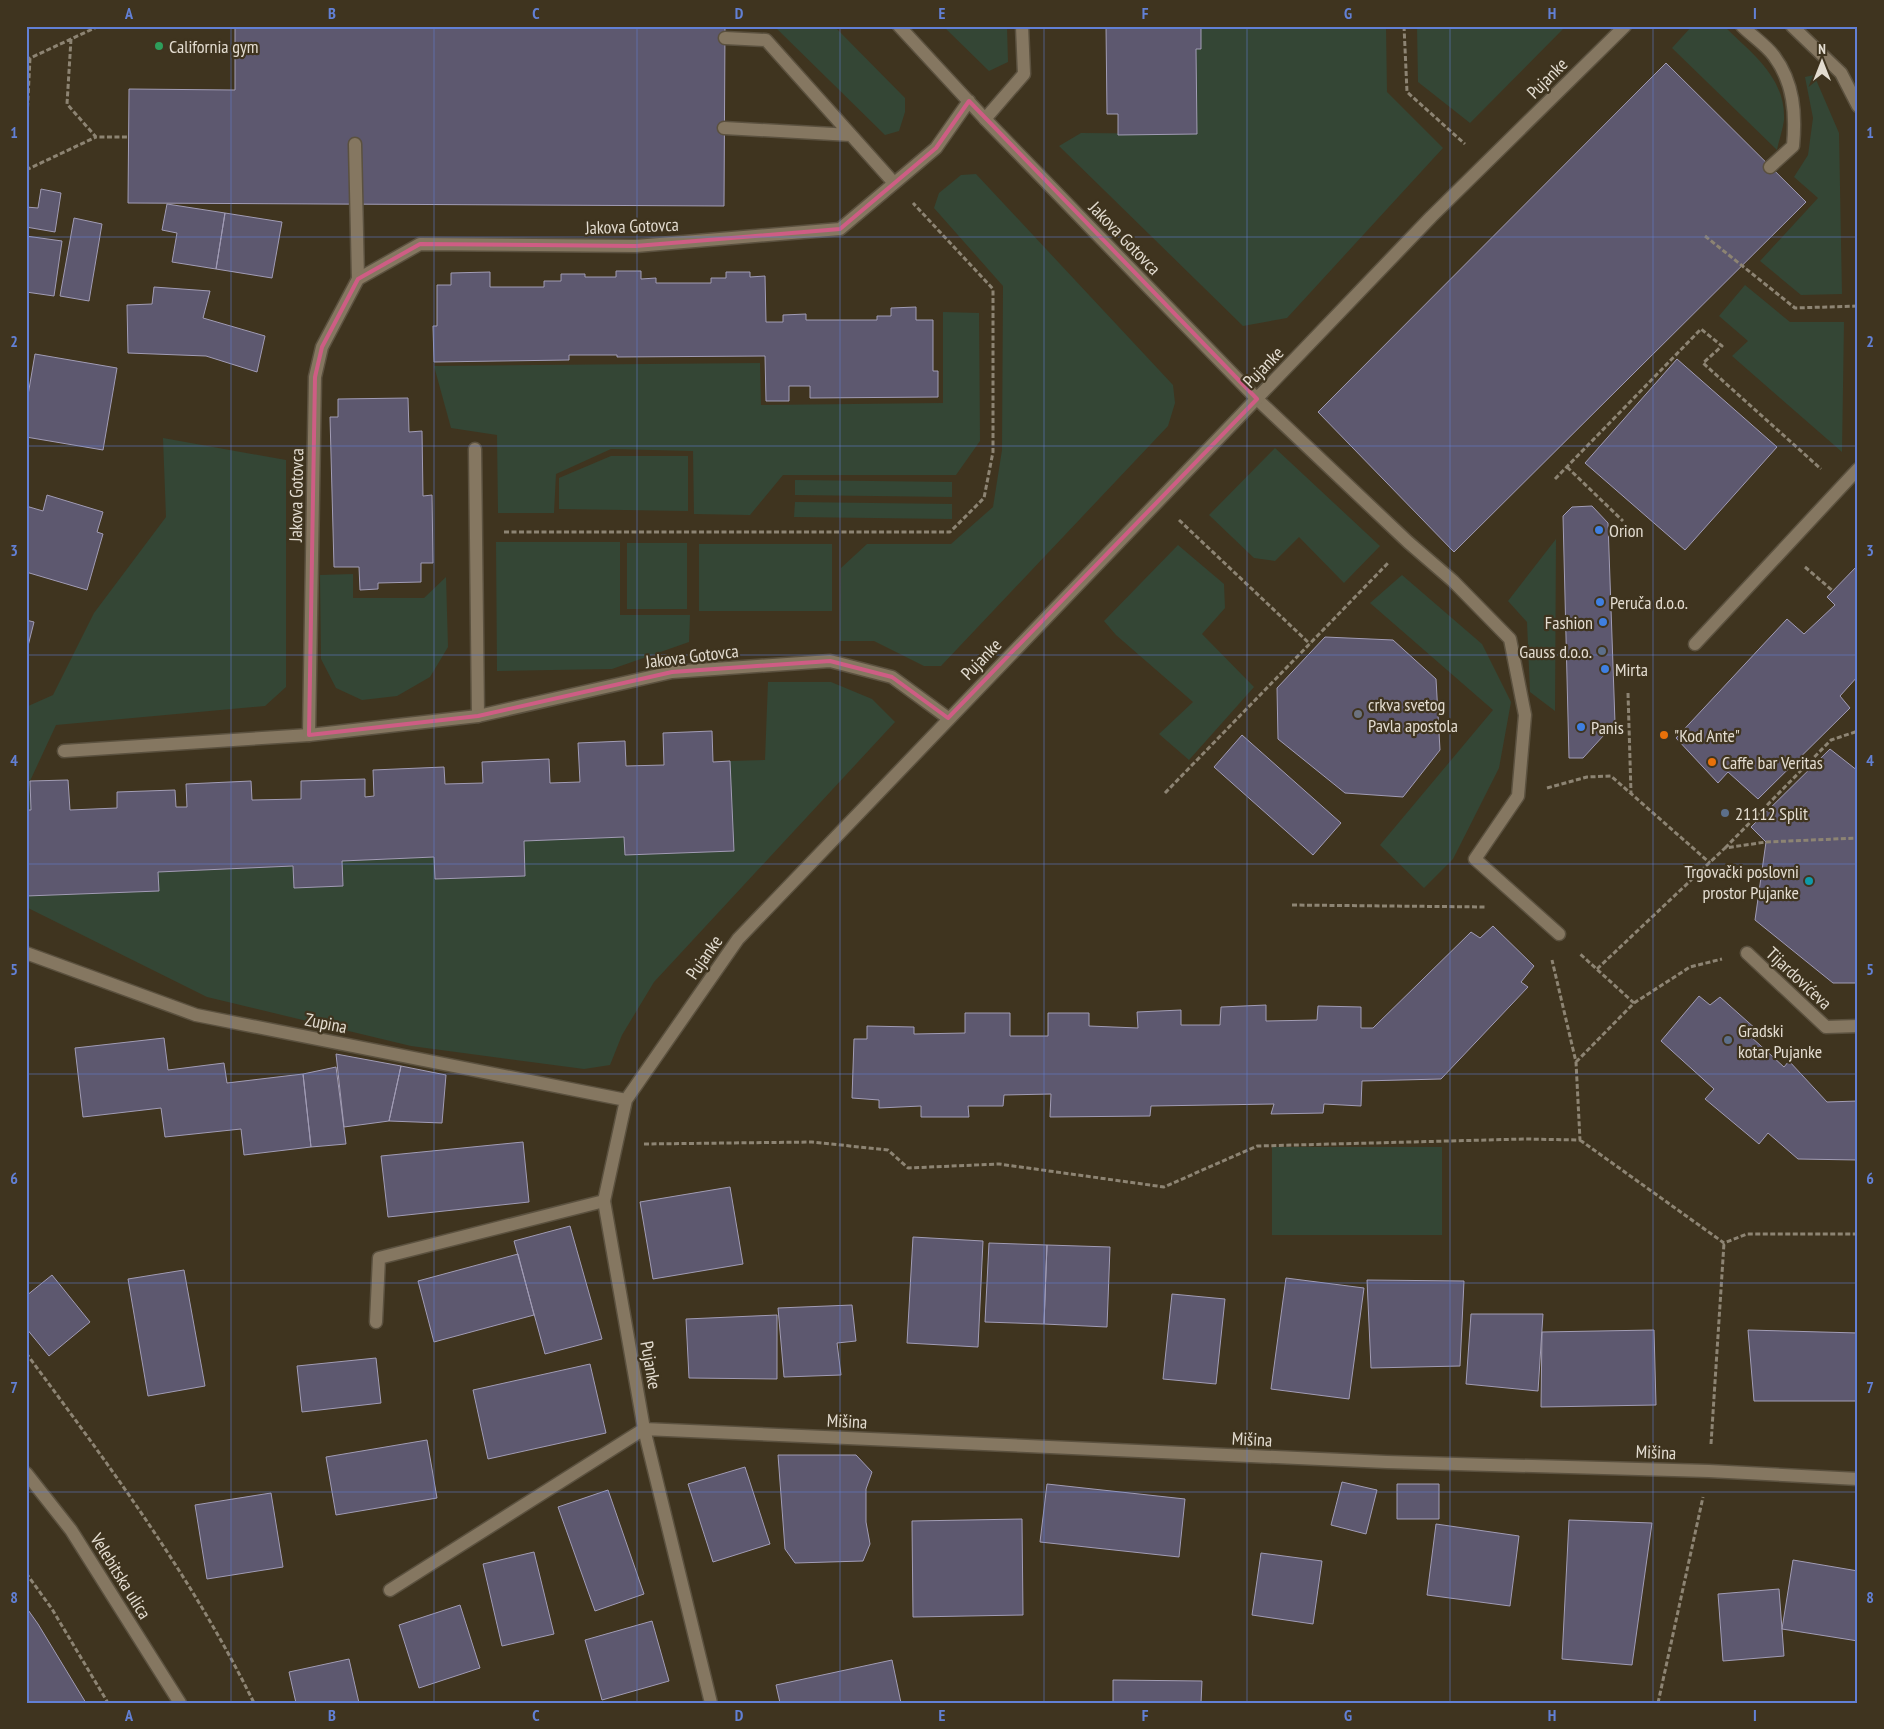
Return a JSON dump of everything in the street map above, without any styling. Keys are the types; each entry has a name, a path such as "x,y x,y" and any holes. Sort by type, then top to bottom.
{"street":[{"name":"Jakova Gotovca","path":"899,26 985,119 1257,399 1453,582 1510,639 1525,715 1518,796"},
{"path":"985,119 1024,74 1022,26"},
{"name":"Pujanke","path":"711,1703 644,1429 604,1201 618,1145 626,1100 738,939 948,718 1431,217 1625,26"},
{"path":"1742,26 1773,55 1789,83 1796,116 1794,146 1770,167"},
{"path":"1792,26 1841,73 1858,106"},
{"path":"725,38 766,40 894,183"},
{"name":"Jakova Gotovca","path":"948,718 892,677 830,661 672,672 478,716 309,735 315,377 322,347 358,278 420,244 636,246 840,229 936,148 968,101"},
{"path":"724,128 851,135"},
{"path":"355,144 358,278"},
{"path":"475,449 478,716"},
{"path":"1695,644 1858,470"},
{"path":"64,751 309,735"},
{"path":"1518,796 1475,859 1559,934"},
{"name":"Zupina","path":"26,953 196,1015 626,1100"},
{"name":"Tijardovićeva","path":"1747,953 1826,1027 1858,1026"},
{"path":"376,1322 379,1258 604,1201"},
{"path":"390,1590 644,1429"},
{"name":"Mišina","path":"644,1429 1377,1462 1699,1470 1858,1479"},
{"name":"Velebitska ulica","path":"26,1473 71,1530 180,1703"}],"path":[{"path":"26,138 28,59 98,26"},
{"path":"1404,26 1406,92 1453,133"},
{"path":"71,39 67,104 96,138"},
{"path":"26,170 96,138 128,138"},
{"path":"476,532 950,532 984,498 993,452 993,289 894,183"},
{"path":"1705,236 1796,308 1858,306"},
{"path":"1555,479 1701,329 1722,346 1703,363 1842,488"},
{"path":"1567,468 1623,521"},
{"path":"1159,500 1310,644"},
{"path":"1165,793 1408,542"},
{"path":"1816,577 1833,591"},
{"path":"1628,693 1632,793"},
{"path":"1597,969 1710,863 1831,740 1858,731"},
{"path":"1518,796 1587,777 1611,776 1710,863"},
{"path":"1725,848 1766,842 1858,838"},
{"path":"1292,905 1488,907"},
{"path":"1559,934 1634,1002"},
{"path":"1576,1062 1634,1002 1690,967 1747,953"},
{"path":"1551,961 1576,1062 1580,1140"},
{"path":"618,1145 812,1142 888,1150 908,1168 999,1164 1164,1187 1257,1146 1525,1139 1580,1140 1724,1243 1747,1234 1858,1234"},
{"path":"26,1353 140,1508 231,1658 254,1703"},
{"path":"26,1573 52,1609 108,1703"}],"highlighted area":[{"path":"969,101 1257,399 948,718 892,677 830,661 672,672 478,716 309,735 315,377 322,347 358,279 420,244 636,246 840,229 936,148"}],"green space":[{"path":"774,26 834,26 905,98 905,112 899,131 885,135"},
{"path":"943,26 1007,26 1008,62 989,71"},
{"path":"1201,26 1386,26 1387,92 1443,148 1287,318 1243,326 1059,146 1081,133 1197,134 1196,49 1201,49"},
{"path":"1417,26 1566,26 1470,123 1418,82"},
{"path":"1692,26 1724,26 1755,56 1773,78 1783,105 1784,120 1777,150 1672,48"},
{"path":"1814,75 1839,133 1842,294 1801,295 1760,261 1818,198 1794,177 1808,155 1813,118 1805,77"},
{"path":"976,174 1173,385 1175,403 1168,426 941,666 924,666 874,641 840,641 841,568 867,544 951,544 993,507 1002,450 1003,286 934,208 939,193 961,175"},
{"path":"1745,285 1790,322 1844,322 1842,452 1732,356 1748,341 1719,316"},
{"path":"943,312 979,313 980,441 956,475 783,475 750,515 694,514 693,451 611,449 556,474 554,513 498,513 497,435 451,428 434,366 760,363 761,405 943,403"},
{"path":"163,438 286,460 286,687 265,706 56,725 30,781 31,810 26,810 26,707 53,695 94,613 166,517"},
{"path":"1275,448 1380,546 1344,583 1299,537 1275,561 1254,558 1209,515"},
{"path":"611,456 688,456 688,511 559,509 559,478"},
{"path":"795,480 952,482 952,497 795,495"},
{"path":"795,502 952,504 952,519 794,517"},
{"path":"1556,539 1555,711 1530,692 1527,622 1508,601"},
{"path":"496,542 620,542 620,615 690,615 689,642 612,669 497,671"},
{"path":"627,543 687,543 687,609 627,609"},
{"path":"699,544 832,544 832,611 699,611"},
{"path":"1178,545 1224,584 1225,608 1202,634 1254,687 1189,760 1159,734 1193,702 1116,635 1104,621"},
{"path":"353,574 353,598 424,598 446,577 448,647 430,677 397,696 362,700 336,688 321,659 320,575"},
{"path":"1402,575 1482,644 1511,702 1499,768 1453,859 1424,888 1380,845 1493,710 1370,603"},
{"path":"768,682 831,682 872,699 895,722 654,982 622,1035 610,1065 584,1069 411,1046 207,997 26,907 26,896 158,891 158,872 293,866 294,888 343,886 342,861 434,857 436,879 525,876 524,841 624,837 625,855 733,851 730,761 765,760"},
{"path":"1272,1147 1442,1147 1442,1235 1272,1235"}],"building":[{"path":"235,26 725,26 724,206 128,203 129,89 235,90"},
{"path":"1106,26 1201,26 1201,49 1196,49 1197,134 1118,135 1118,114 1107,114"},
{"path":"1666,63 1806,202 1454,552 1318,412"},
{"path":"41,189 61,193 55,232 26,227 26,207 38,208"},
{"path":"167,204 225,213 216,269 172,262 177,233 162,230"},
{"path":"225,213 282,222 272,278 216,269"},
{"path":"74,218 102,224 89,301 60,296"},
{"path":"26,236 62,241 54,296 26,292"},
{"path":"616,271 641,271 641,279 656,278 656,283 711,283 711,278 726,278 726,272 750,272 750,277 765,276 766,322 783,322 783,315 806,314 806,320 877,320 877,316 891,316 891,308 916,307 916,320 933,320 933,371 938,371 938,397 810,398 810,386 789,386 789,401 766,401 765,356 617,357 617,355 569,355 569,360 434,362 433,326 437,326 437,285 451,285 451,273 490,272 490,287 544,287 544,281 561,281 561,274 585,274 585,277 616,277"},
{"path":"154,287 210,291 203,318 265,336 257,372 206,356 128,353 127,305 152,304"},
{"path":"35,354 117,368 103,450 26,437 26,407"},
{"path":"1677,359 1777,447 1685,550 1585,463"},
{"path":"408,398 409,432 422,431 423,496 432,495 433,563 421,563 421,582 378,583 378,589 360,590 359,567 334,567 330,417 338,417 338,399"},
{"path":"47,495 103,512 97,532 103,534 87,590 26,572 26,506 43,511"},
{"path":"1592,506 1608,523 1615,723 1583,758 1569,758 1563,516 1572,507"},
{"path":"1858,565 1858,676 1840,696 1850,708 1758,799 1728,772 1718,783 1676,738 1787,619 1804,634 1835,605 1827,597"},
{"path":"26,620 34,622 27,650 26,650"},
{"name":"crkva svetog Pavla apostola","path":"1325,637 1393,640 1436,679 1440,750 1403,797 1345,793 1278,739 1277,688"},
{"path":"712,731 713,762 730,761 734,851 625,855 624,837 524,841 525,876 435,879 434,857 342,861 343,886 294,888 293,866 158,872 159,891 26,896 26,810 31,810 30,781 68,780 70,810 117,808 117,792 175,790 176,807 187,807 186,784 251,781 252,800 301,799 301,781 365,779 365,797 374,796 373,770 444,767 445,784 483,783 482,762 549,759 550,783 580,782 578,743 625,741 626,766 664,765 663,733"},
{"path":"1242,735 1341,823 1313,855 1214,767"},
{"name":"Trgovački poslovni prostor Pujanke","path":"1830,749 1858,771 1858,983 1833,983 1755,920 1766,842 1751,827"},
{"path":"1493,926 1534,966 1521,982 1528,987 1441,1079 1362,1081 1361,1106 1324,1104 1323,1113 1271,1114 1274,1104 1151,1106 1150,1116 1050,1117 1051,1094 1004,1095 1003,1106 968,1106 969,1117 921,1117 921,1106 879,1108 879,1100 852,1098 854,1039 867,1039 867,1026 914,1027 914,1034 965,1033 965,1013 1010,1013 1010,1036 1048,1036 1048,1013 1089,1013 1089,1026 1138,1028 1137,1012 1181,1010 1181,1025 1220,1025 1221,1007 1266,1005 1266,1021 1317,1020 1318,1006 1361,1007 1361,1028 1373,1028 1471,932 1480,938"},
{"path":"1699,996 1710,1005 1720,997 1757,1030 1750,1036 1784,1067 1789,1061 1827,1102 1858,1101 1858,1160 1798,1159 1768,1133 1759,1144 1705,1099 1714,1089 1661,1041"},
{"path":"164,1038 168,1070 224,1063 227,1083 303,1074 311,1147 244,1155 241,1129 165,1137 161,1108 83,1117 75,1048"},
{"path":"336,1054 401,1066 389,1121 344,1127"},
{"path":"401,1066 446,1075 442,1123 389,1121"},
{"path":"336,1067 346,1144 311,1147 303,1074"},
{"path":"523,1142 529,1202 388,1217 381,1156"},
{"path":"730,1187 743,1264 653,1279 640,1202"},
{"path":"570,1226 602,1339 545,1354 514,1241"},
{"path":"913,1237 983,1241 978,1347 907,1343"},
{"path":"989,1243 1047,1245 1044,1324 985,1322"},
{"path":"1047,1245 1110,1247 1107,1327 1044,1324"},
{"path":"518,1254 534,1315 434,1342 418,1281"},
{"path":"184,1270 205,1386 148,1396 128,1279"},
{"path":"52,1275 90,1322 49,1356 26,1328 26,1296"},
{"path":"1286,1278 1364,1288 1349,1399 1271,1389"},
{"path":"1367,1280 1464,1281 1460,1366 1371,1368"},
{"path":"1172,1294 1225,1299 1216,1384 1163,1379"},
{"path":"852,1305 856,1341 837,1343 841,1375 784,1377 778,1308"},
{"path":"1471,1314 1543,1314 1538,1391 1466,1384"},
{"path":"777,1315 777,1379 689,1378 686,1319"},
{"path":"1654,1330 1656,1405 1541,1407 1542,1332"},
{"path":"1748,1330 1858,1333 1858,1401 1754,1401"},
{"path":"376,1358 381,1403 302,1412 297,1366"},
{"path":"590,1364 606,1433 488,1459 473,1390"},
{"path":"427,1440 437,1498 336,1515 326,1457"},
{"path":"778,1455 856,1455 872,1472 866,1489 866,1522 870,1544 863,1561 795,1563 785,1549"},
{"path":"745,1467 770,1544 713,1562 688,1484"},
{"path":"1342,1482 1377,1490 1366,1534 1331,1525"},
{"path":"1047,1484 1185,1499 1179,1557 1040,1542"},
{"path":"1397,1484 1439,1484 1439,1519 1397,1519"},
{"path":"608,1490 644,1594 595,1611 558,1507"},
{"path":"271,1493 283,1567 207,1579 195,1505"},
{"path":"1022,1519 1023,1615 913,1617 912,1521"},
{"path":"1569,1520 1652,1523 1632,1665 1562,1659"},
{"path":"1436,1524 1519,1536 1510,1606 1427,1595"},
{"path":"534,1552 554,1634 502,1646 483,1564"},
{"path":"1261,1553 1322,1561 1313,1624 1252,1615"},
{"path":"1793,1560 1858,1571 1858,1641 1782,1629"},
{"path":"1779,1589 1784,1656 1723,1661 1718,1594"},
{"path":"460,1605 480,1668 419,1688 399,1625"},
{"path":"26,1607 38,1624 86,1703 26,1703"},
{"path":"652,1621 669,1681 602,1700 585,1640"},
{"path":"349,1659 359,1703 296,1703 289,1672"},
{"path":"892,1660 901,1703 780,1703 776,1685"},
{"path":"1113,1680 1202,1681 1201,1703 1113,1703"}],"place":[{"name":"California gym","path":"159,46"},
{"name":"Orion","path":"1599,530"},
{"name":"Peruča d.o.o.","path":"1600,602"},
{"name":"Fashion","path":"1603,622"},
{"name":"Gauss d.o.o.","path":"1602,651"},
{"name":"Mirta","path":"1605,669"},
{"name":"crkva svetog Pavla apostola","path":"1358,714"},
{"name":"Panis","path":"1581,727"},
{"name":"\"Kod Ante\"","path":"1664,735"},
{"name":"Caffe bar Veritas","path":"1712,762"},
{"name":"21112 Split","path":"1725,813"},
{"name":"Trgovački poslovni prostor Pujanke","path":"1809,881"},
{"name":"Gradski kotar Pujanke","path":"1728,1040"}]}
